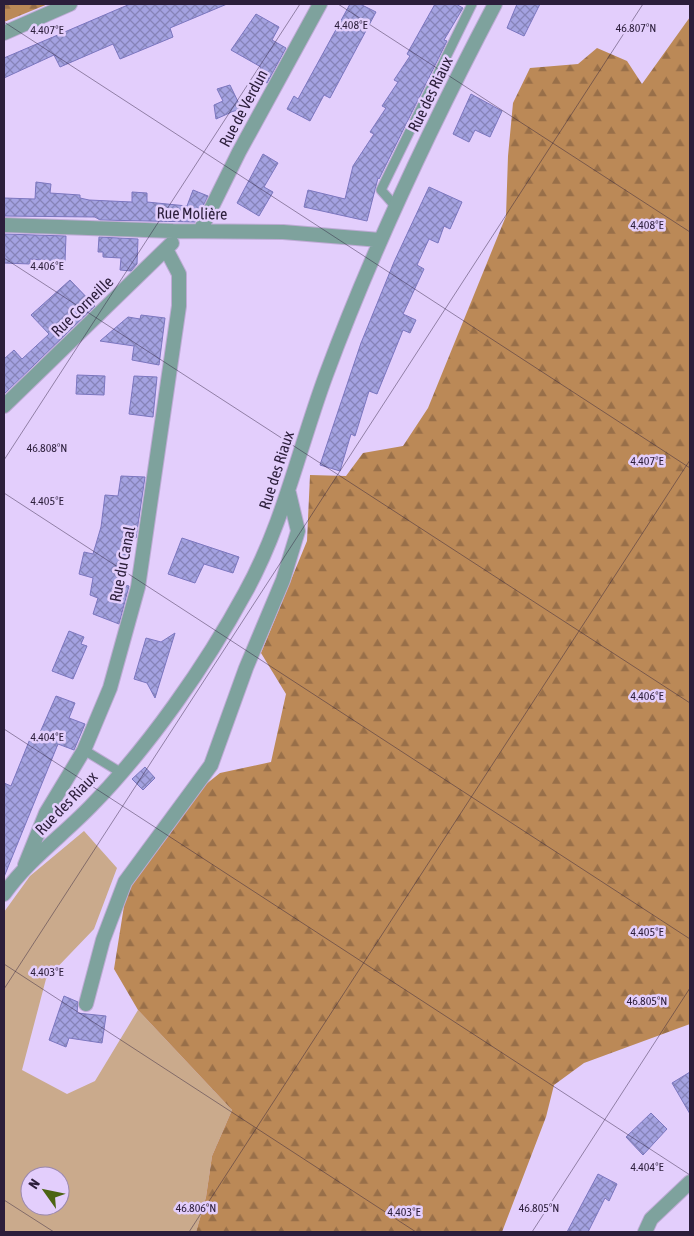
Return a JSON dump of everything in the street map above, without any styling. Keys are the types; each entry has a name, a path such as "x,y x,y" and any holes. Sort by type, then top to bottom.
{"street":[{"path":"4,33 70,4"},
{"name":"Rue de Verdun","path":"200,231 239,152 320,4"},
{"name":"Rue des Riaux","path":"4,894 24,868 92,805 120,772 188,686 246,592 289,492 326,375 380,240 452,86 495,4"},
{"name":"Rue Molière","path":"4,224 184,231 283,232 380,240"},
{"name":"Rue Corneille","path":"4,406 184,231"},
{"name":"Rue du Canal","path":"24,868 46,813 84,750 110,688 138,587 179,306 179,274 166,249"},
{"path":"86,1004 103,940 125,882 211,765 246,668 282,580 298,531 289,492"},
{"path":"645,1232 651,1219 690,1182"}],"lane":[{"path":"396,207 381,190 472,4"},
{"path":"84,750 120,772"}],"shaded area":[{"path":"84,831 117,868 94,929 46,979 22,1070 67,1094 95,1081 138,1010 232,1110 212,1156 206,1197 196,1232 4,1232 4,912 30,876"}],"green space":[{"path":"4,4 48,4 4,22"},
{"path":"690,17 690,1024 584,1063 554,1085 546,1117 502,1232 196,1232 206,1197 212,1156 232,1110 138,1010 114,969 127,887 195,793 220,773 271,762 286,694 261,653 307,541 310,475 346,476 363,453 403,446 428,408 506,216 508,156 513,103 530,68 578,64 597,48 627,61 642,84"}],"building":[{"path":"130,4 227,4 170,28 173,37 120,59 113,44 60,67 54,55 4,78 4,58"},
{"path":"350,4 360,4 376,12 330,98 324,95 310,121 287,109 294,96 298,99"},
{"path":"435,4 456,4 463,8 444,40 447,41 378,178 367,221 304,207 308,190 345,199 353,166 374,134 370,132 386,108 382,106 398,82 394,80 410,56 407,54"},
{"path":"517,4 540,4 524,36 507,28"},
{"path":"256,14 279,27 272,40 286,48 267,83 256,77 261,67 231,50"},
{"path":"230,85 242,110 234,111 216,119 214,105 223,101 217,89"},
{"path":"471,94 502,111 490,137 475,130 469,142 453,134"},
{"path":"263,154 278,163 264,187 273,192 259,216 237,203"},
{"path":"36,182 51,184 50,193 80,195 80,198 89,200 132,202 132,192 147,193 147,202 187,206 193,190 208,196 195,222 100,220 95,217 4,216 4,198 35,199"},
{"path":"429,187 462,202 450,229 444,226 438,243 429,239 417,265 424,269 403,314 416,320 410,333 403,330 377,394 369,391 355,436 351,434 340,471 320,465 361,343 394,262"},
{"path":"4,234 66,236 65,262 30,259 30,264 4,263"},
{"path":"99,237 138,239 137,264 131,271 120,270 121,258 103,257 103,252 98,252"},
{"path":"70,280 95,306 4,394 4,359 14,350 22,359 49,334 31,315"},
{"path":"141,315 165,318 159,365 132,360 134,346 100,341 128,317 140,319"},
{"path":"77,375 105,376 104,395 76,394"},
{"path":"134,376 157,377 153,417 129,414"},
{"path":"121,476 145,477 136,538 133,537 121,584 129,586 119,624 93,614 98,598 90,595 93,578 79,574 84,552 93,554 101,527 105,495 118,496"},
{"path":"182,538 239,557 233,573 204,564 195,583 168,574"},
{"path":"69,631 84,637 81,644 87,646 73,679 52,671"},
{"path":"175,633 155,698 147,683 134,679 146,638 161,642"},
{"path":"56,696 75,703 69,718 85,724 74,750 58,744 4,877 4,783 11,786 32,734 38,737"},
{"path":"145,767 155,778 143,790 132,779"},
{"path":"64,996 78,1002 77,1013 106,1016 102,1043 69,1038 66,1047 49,1040"},
{"path":"690,1072 690,1114 672,1083"},
{"path":"651,1113 667,1129 643,1155 626,1137"},
{"path":"598,1174 617,1184 609,1201 605,1198 588,1232 567,1232"}]}
